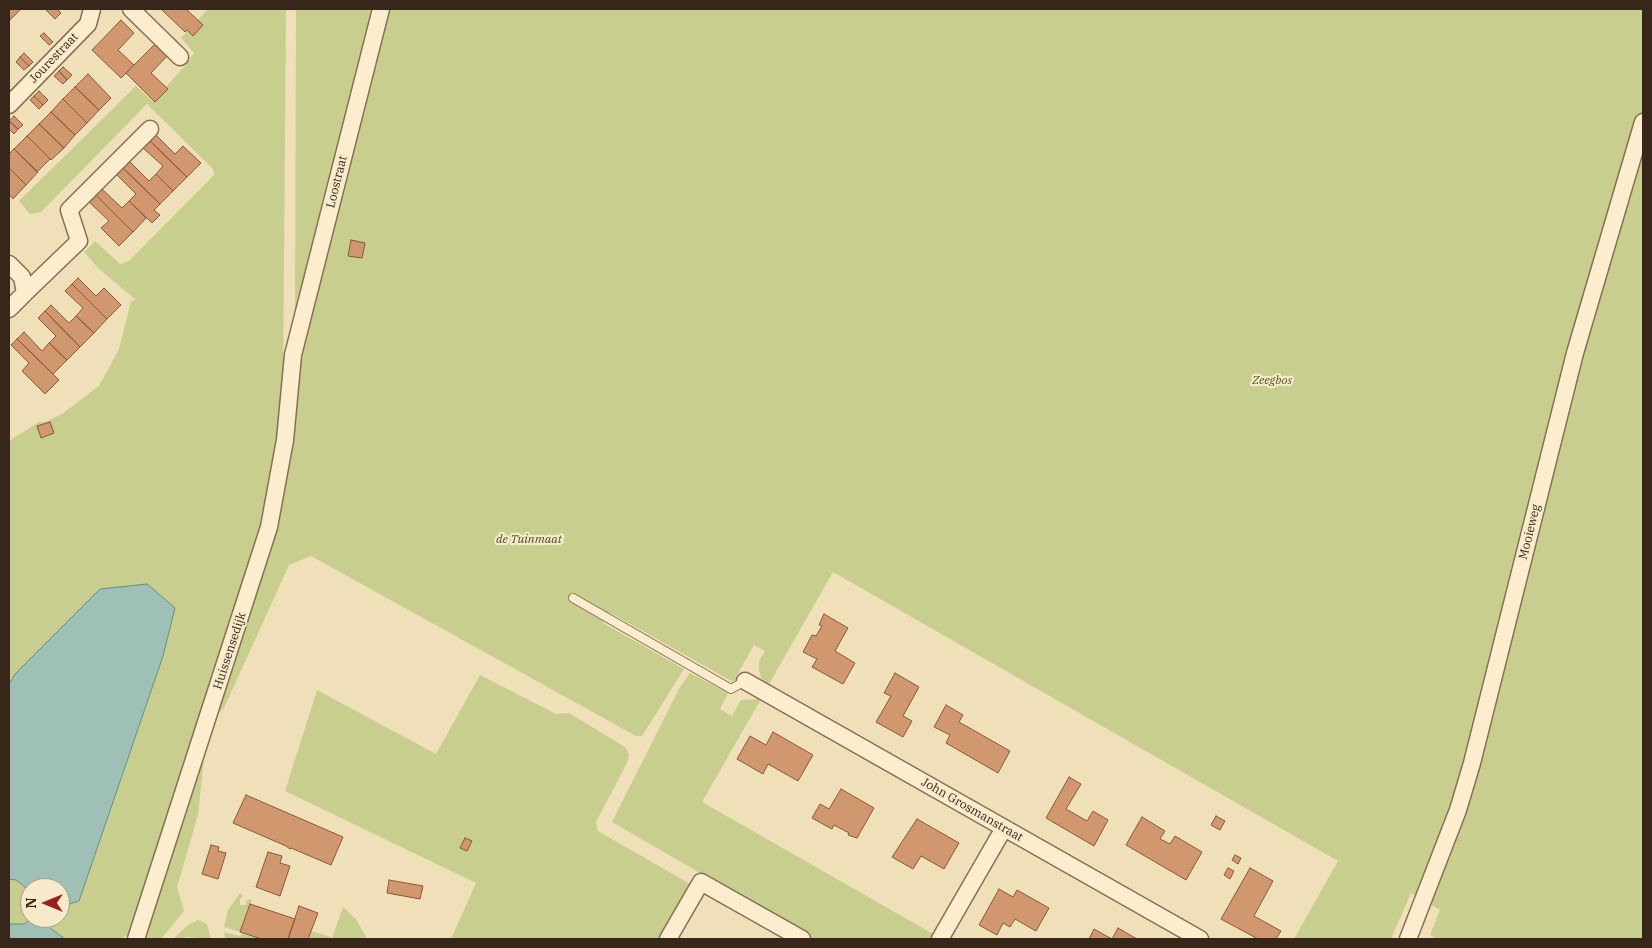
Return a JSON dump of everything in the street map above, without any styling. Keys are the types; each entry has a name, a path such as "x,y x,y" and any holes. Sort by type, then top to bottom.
{"street":[{"name":"Jourestraat","path":"9,104 88,24 92,9"},
{"path":"131,9 180,56"},
{"name":"Loostraat","path":"293,355 381,9"},
{"name":"Mooieweg","path":"1408,939 1458,810 1472,763 1575,353 1643,122"},
{"path":"9,309 79,240 69,210 150,129"},
{"path":"9,264 22,277 25,294"},
{"name":"Huissensedijk","path":"136,939 269,527 285,440 293,355"},
{"name":"John Grosmanstraat","path":"745,682 1200,939"},
{"path":"940,939 1004,828"},
{"path":"668,939 701,882 802,939"}],"lane":[{"path":"573,598 730,689 745,682"}],"green space":[{"path":"208,9 286,9 283,387 274,469 244,587 133,932 120,939 65,939 49,928 70,928 70,904 79,901 163,656 175,608 15,674 9,685 9,441 39,422 45,422 62,414 99,386 119,349 131,301 136,300 98,268 84,252 95,241 120,264 129,261 214,175 213,169 147,104 41,212 30,214 19,201 136,86 153,101 186,65 194,53 181,38"},
{"path":"296,9 375,9 298,316 295,311"},
{"name":"Zeegbos","path":"390,9 1643,9 1643,939 1438,939 1430,935 1440,910 1411,893 1391,939 1294,939 1338,861 833,572 768,686 762,681 759,670 759,661 765,651 754,645 733,682 609,612 603,623 684,669 642,736 636,736 311,556 289,565 224,708 216,716 297,383 310,320 381,35"},
{"path":"690,673 728,693 720,709 732,716 741,700 761,699 702,802 933,934 930,939 814,939 612,822 680,687"},
{"path":"480,675 556,714 569,713 625,747 629,754 627,763 596,822 598,831 692,885 661,939 451,939 476,883 285,791 317,690 436,754"},
{"path":"205,748 198,815 177,887 184,911 161,939 143,939"},
{"path":"9,879 16,880 20,883 20,924 9,924"},
{"path":"240,893 243,896 240,899 240,905 245,905 248,899 252,900 240,932 224,927 228,910"},
{"path":"343,907 356,919 367,939 332,939"},
{"path":"198,920 207,924 211,939 185,937 184,939 173,939 188,925"},
{"path":"311,931 331,937 330,939 308,939"},
{"path":"224,932 239,936 243,934 256,938 225,939"}],"water":[{"path":"147,584 175,608 163,656 79,901 70,904 70,878 20,878 20,883 16,880 9,879 9,685 15,674 100,589"},
{"path":"9,924 20,924 20,928 50,928 65,939 9,939"}],"building":[{"path":"9,9 21,9 9,21"},
{"path":"45,9 57,9 61,13 55,19"},
{"path":"161,9 186,9 203,25 193,36 187,30 185,32"},
{"path":"121,20 134,33 118,50 134,65 121,78 92,50"},
{"path":"44,33 53,42 49,45 40,36"},
{"path":"155,44 167,56 151,73 168,89 155,102 126,73"},
{"path":"24,53 33,62 29,66 20,57"},
{"path":"20,57 29,66 24,70 16,62"},
{"path":"63,67 72,75 67,80 59,71"},
{"path":"59,71 67,80 63,84 54,76"},
{"path":"88,74 111,98 99,110 75,87"},
{"path":"75,87 99,110 87,123 63,99"},
{"path":"39,91 48,100 43,105 34,96"},
{"path":"34,96 43,105 39,109 30,100"},
{"path":"63,99 87,123 75,135 51,112"},
{"path":"51,112 75,135 64,148 39,124"},
{"path":"14,116 23,125 18,129 9,121"},
{"path":"9,121 18,129 14,134 9,129"},
{"path":"39,124 64,148 51,160 27,136"},
{"path":"155,134 175,154 183,146 201,163 187,177 149,140"},
{"path":"27,136 50,159 37,172 14,149"},
{"path":"149,140 187,177 173,191 156,174 163,166 142,147"},
{"path":"14,149 38,172 26,185 9,168 9,154"},
{"path":"129,161 149,181 156,174 173,191 160,204 122,167"},
{"path":"122,167 160,204 154,210 160,215 152,223 129,201 136,194 116,174"},
{"path":"9,168 26,185 13,199 9,194"},
{"path":"101,188 122,208 129,201 146,218 133,232 95,194"},
{"path":"95,194 133,232 119,246 101,228 109,221 88,201"},
{"path":"351,240 365,243 362,258 348,256"},
{"path":"78,278 96,296 104,288 121,305 107,319 72,284"},
{"path":"72,284 107,319 94,333 76,316 83,308 65,291"},
{"path":"51,305 69,323 76,316 94,333 80,347 45,311"},
{"path":"45,311 80,347 67,360 49,343 56,336 38,318"},
{"path":"24,332 42,351 49,343 67,360 53,374 17,339"},
{"path":"17,339 59,380 45,394 22,371 29,363 11,345"},
{"path":"50,422 54,433 41,438 37,426"},
{"path":"824,614 848,628 835,651 855,663 843,684 812,667 817,659 803,652 812,635 816,636 822,626 819,625"},
{"path":"895,673 919,687 903,716 912,721 903,737 876,722 891,696 884,693"},
{"path":"946,705 963,715 959,722 1010,751 998,773 946,743 950,735 934,727"},
{"path":"773,732 813,755 798,781 768,764 763,774 737,759 750,736 766,745"},
{"path":"1069,777 1081,784 1066,809 1087,821 1093,811 1108,820 1094,846 1046,818"},
{"path":"841,789 874,808 857,838 848,835 849,833 834,825 832,829 812,818 820,804 829,809"},
{"path":"246,795 343,837 331,865 233,823"},
{"path":"1216,816 1225,821 1220,830 1211,825"},
{"path":"1142,817 1165,831 1160,839 1170,844 1175,836 1202,852 1186,880 1126,845"},
{"path":"917,819 959,843 944,869 921,856 913,869 892,857"},
{"path":"465,838 472,841 467,851 460,848"},
{"path":"211,845 219,847 218,851 226,853 218,879 202,874"},
{"path":"268,852 282,856 280,863 290,866 280,896 256,887"},
{"path":"1235,855 1241,858 1238,864 1232,860"},
{"path":"1228,868 1234,871 1230,879 1224,875"},
{"path":"1250,868 1273,881 1254,916 1281,931 1276,939 1258,939 1221,919"},
{"path":"389,880 423,886 420,899 387,893"},
{"path":"999,889 1013,897 1017,890 1049,908 1036,931 1015,919 1010,927 1003,923 997,935 979,925"},
{"path":"250,904 295,919 288,939 261,939 240,932"},
{"path":"299,906 318,913 308,939 288,939"},
{"path":"1118,928 1137,939 1112,939"},
{"path":"1094,929 1112,939 1089,939"}],"park label":[{"name":"de Tuinmaat","path":"529,540"}]}
